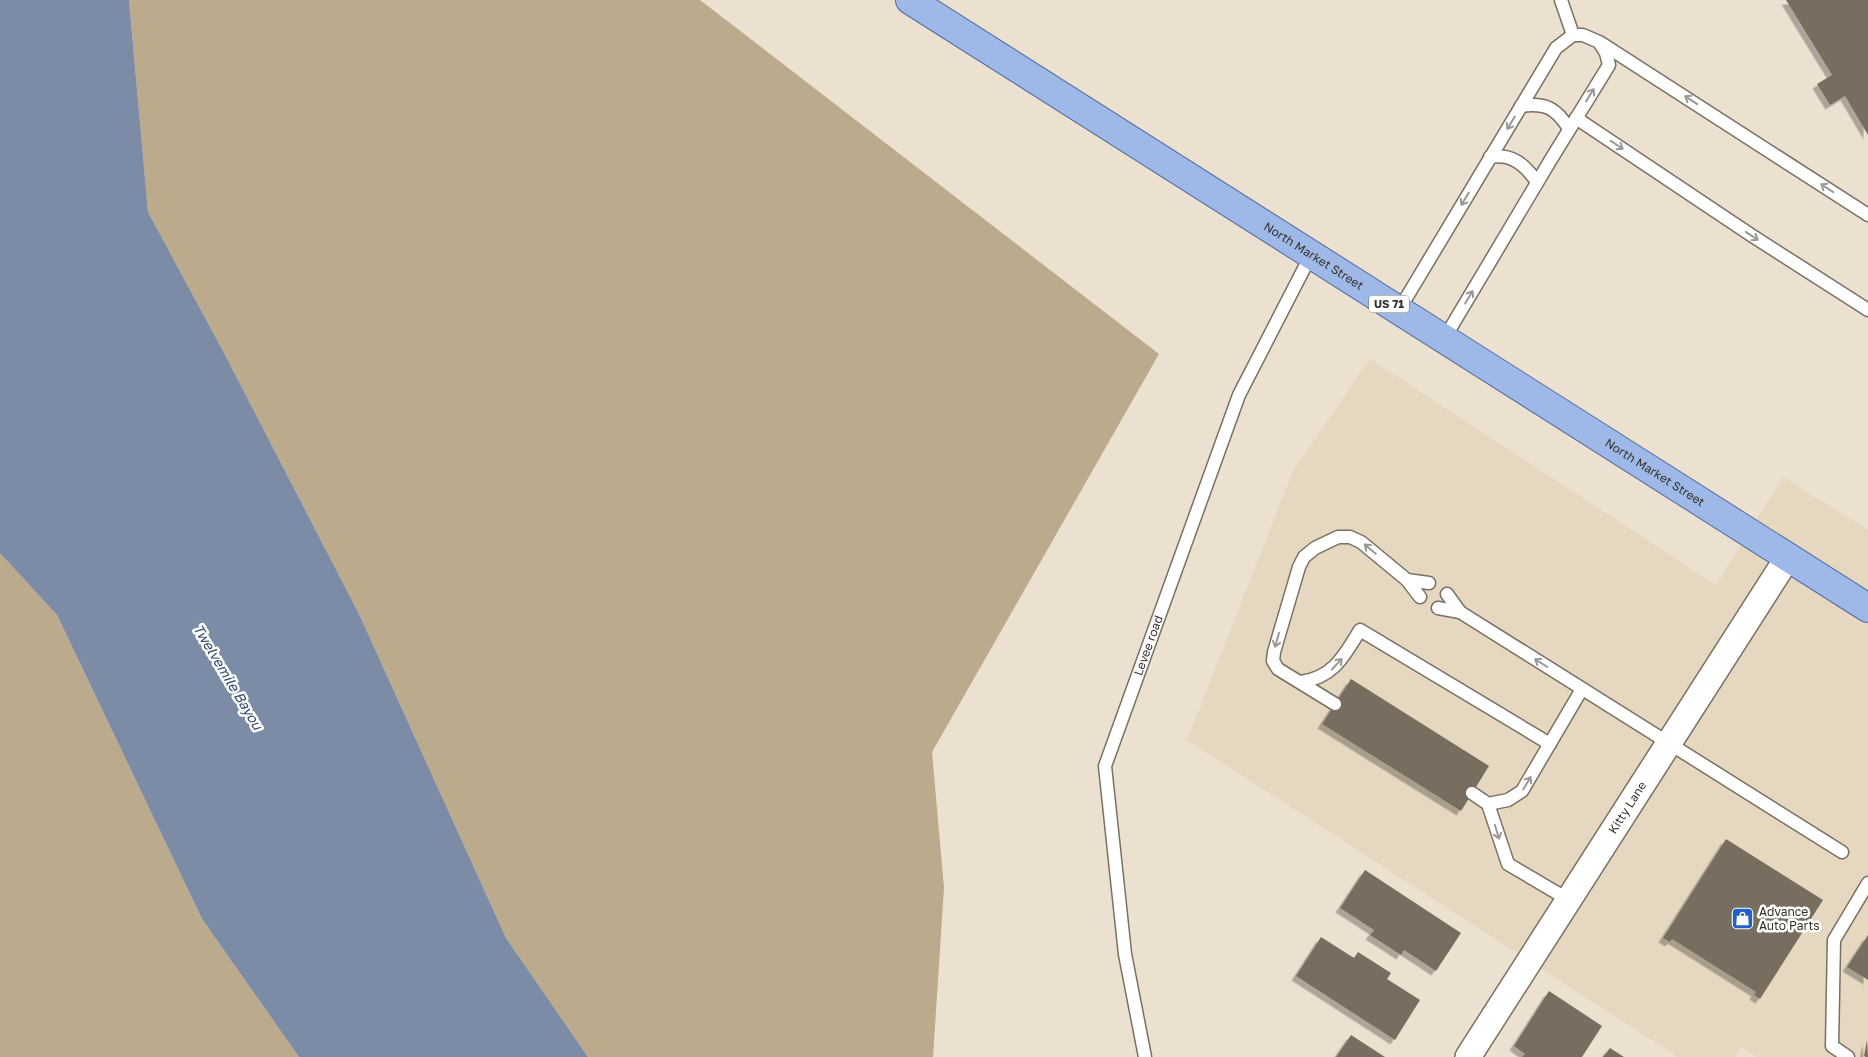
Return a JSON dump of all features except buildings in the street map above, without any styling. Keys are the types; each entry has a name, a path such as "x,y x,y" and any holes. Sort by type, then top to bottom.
{"main road":[{"name":"North Market Street","path":"910,0 1868,608"}],"street":[{"name":"Kitty Lane","path":"1468,1057 1788,557"}],"lane":[{"path":"1561,0 1573,35"},
{"path":"1399,310 1556,48 1573,35 1584,35 1600,42 1868,215"},
{"path":"1444,339 1537,182 1610,65 1600,42"},
{"path":"1521,106 1540,104 1550,108 1563,119 1868,310"},
{"path":"1490,157 1499,156 1515,160 1524,166 1537,182"},
{"name":"Levee road","path":"1145,1057 1125,954 1105,766 1239,395 1311,255"},
{"path":"1335,704 1278,669 1273,661 1299,567 1304,557 1326,542 1338,537 1350,537 1361,542 1407,580 1420,597"},
{"path":"1407,580 1428,583"},
{"path":"1447,594 1460,612 1842,852"},
{"path":"1438,608 1460,612"},
{"path":"1301,682 1314,680 1327,674 1342,660 1360,630 1550,744"},
{"path":"1488,804 1508,800 1522,791 1582,689"},
{"path":"1472,793 1488,804 1508,864 1568,900"},
{"path":"1848,1057 1832,1046 1834,940 1868,883"}],"shaded area":[{"path":"129,0 700,0 1159,354 932,752 944,888 933,1057 588,1057 506,938 359,614 223,351 148,212"},
{"path":"1370,359 1716,585 1783,477 1868,530 1868,1057 1758,1057 1741,1047 1735,1057 1678,1057 1187,740 1293,471"},
{"path":"0,553 57,615 202,919 299,1057 0,1057"}],"water":[{"name":"Twelvemile Bayou","path":"0,0 129,0 148,212 223,351 359,614 506,938 588,1057 299,1057 202,919 57,615 0,553"}],"place":[{"name":"Advance Auto Parts","path":"1743,919"}]}
